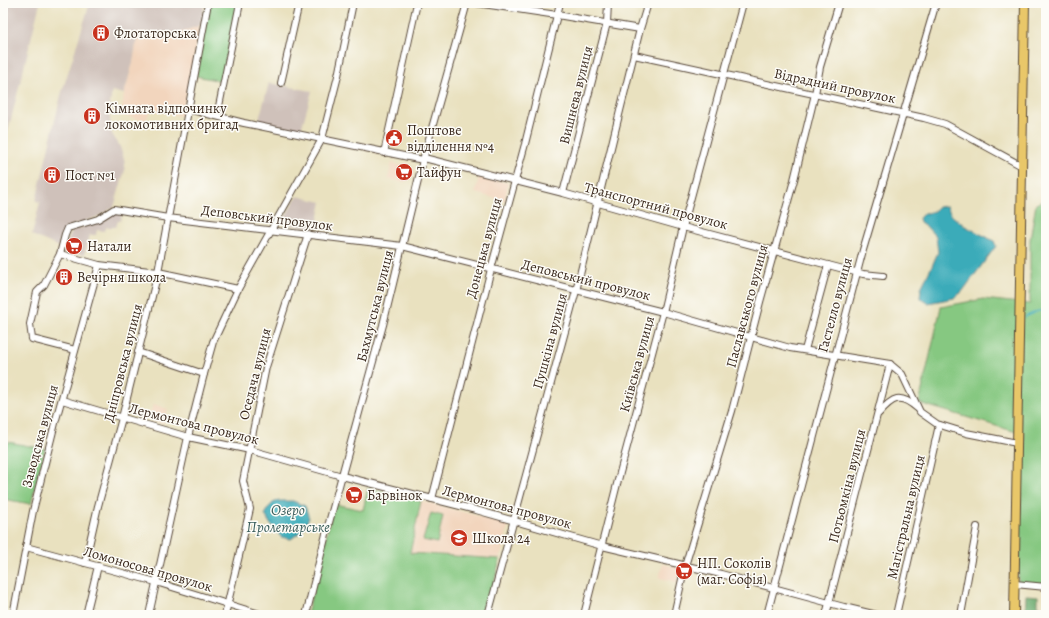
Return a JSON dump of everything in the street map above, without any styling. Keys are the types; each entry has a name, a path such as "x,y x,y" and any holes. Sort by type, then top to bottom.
{"main road":[{"path":"1014,615 1025,3"}],"street":[{"name":"Дніпровська вулиця","path":"85,563 98,506 122,418 158,272 208,3"},
{"path":"217,116 240,3"},
{"path":"281,83 299,3"},
{"path":"150,615 188,437 213,342 238,289 322,139 338,76 353,3"},
{"path":"384,153 417,3"},
{"name":"Бахмутська вулиця","path":"306,615 327,530 383,325 423,159 467,3"},
{"path":"476,3 640,29"},
{"name":"Донецька вулиця","path":"432,499 560,3"},
{"name":"Вишнева вулиця","path":"563,193 607,23 608,3"},
{"name":"Пушкіна вулиця","path":"488,615 576,291 640,29 648,3"},
{"name":"Київська вулиця","path":"584,615 663,312 683,227 743,3"},
{"name":"Паславського вулиця","path":"674,615 685,566 732,411 794,180 820,67 839,3"},
{"name":"Гастелло вулиця","path":"767,615 856,272 936,3"},
{"name":"Відрадний провулок","path":"634,55 924,118 945,124 1022,166"},
{"name":"Транспортний провулок","path":"188,109 244,123 384,153 423,159 515,181 828,265 856,272 883,276"},
{"name":"Деповський провулок","path":"60,254 68,228 98,219 114,209 168,218 402,246 663,312 790,348 890,364"},
{"name":"Оседача вулиця","path":"225,615 250,509 243,481 266,366 308,234"},
{"path":"76,350 32,339 30,324 37,292 44,285 60,254 99,265 158,272 238,289"},
{"name":"Заводська вулиця","path":"13,615 33,512 53,431 99,265"},
{"path":"805,350 828,265"},
{"path":"138,352 204,374"},
{"path":"890,364 902,374 920,412"},
{"name":"Потьомкіна вулиця","path":"826,615 890,364"},
{"path":"877,414 888,403 899,398 908,401 920,412 939,424 966,433 1017,443"},
{"name":"Лермонтова провулок","path":"62,400 188,437 250,450 342,476 476,510 602,546 720,574 877,615"},
{"name":"Магістральна вулиця","path":"896,615 939,424"},
{"path":"961,615 977,527"},
{"name":"Ломоносова провулок","path":"26,548 156,582 263,615"},
{"path":"86,615 98,566"},
{"path":"1015,584 1046,587"}],"shaded area":[{"path":"3,3 40,3 3,151 3,40 8,19 3,17"},
{"path":"90,3 205,3 201,25 173,35 138,32 133,62 124,94 112,91 109,111 112,134 120,147 125,162 125,170 114,207 97,217 68,227 62,234 59,247 32,235 40,202 36,201 61,95"},
{"path":"201,25 182,116 151,110 146,121 121,115 124,94 133,62 138,31 173,35"},
{"path":"269,83 312,91 301,130 258,123"},
{"path":"392,163 409,168 405,182 388,179"},
{"path":"479,176 508,183 505,201 475,193"},
{"path":"297,196 322,202 316,229 281,224"},
{"path":"115,210 123,212 116,227 107,227 104,231 97,230 96,235 90,235 84,255 65,250 72,229 77,227 82,228 87,224 106,220"},
{"path":"153,404 168,409 163,424 149,419"},
{"name":"Школа 24","path":"421,501 509,524 500,559 410,553"},
{"path":"663,564 681,568 677,582 659,578"}],"green space":[{"path":"209,3 239,3 221,81 196,76"},
{"path":"1046,200 1046,584 1018,582 1023,434 919,403 941,307 983,299 1030,304 1030,240 1036,204"},
{"path":"3,441 45,449 31,504 3,499"},
{"path":"368,488 421,501 410,553 500,559 486,615 307,615 334,504 363,510"},
{"path":"431,513 443,516 437,543 423,540"},
{"path":"1026,595 1038,596 1038,615 1025,615"}],"water":[{"path":"947,206 951,215 965,226 994,241 996,246 962,292 954,298 928,303 920,298 921,288 938,252 936,237 920,222 919,218 923,214 934,211 938,207"},
{"name":"Озеро Пролетарське","path":"275,501 293,501 305,506 309,518 302,531 291,539 281,537 265,515 268,508"}],"waterway":[{"path":"1025,317 1038,311 1046,310"}],"place":[{"name":"Флотаторська","path":"101,33"},
{"name":"Кімната відпочинку локомотивних бригад","path":"92,116"},
{"name":"Поштове відділення №4","path":"394,138"},
{"name":"Тайфун","path":"404,172"},
{"name":"Пост №1","path":"52,175"},
{"name":"Натали","path":"74,246"},
{"name":"Вечірня школа","path":"64,277"},
{"name":"Барвінок","path":"354,495"},
{"name":"Школа 24","path":"459,538"},
{"name":"НП. Соколів (маг. Софія)","path":"684,571"}]}
